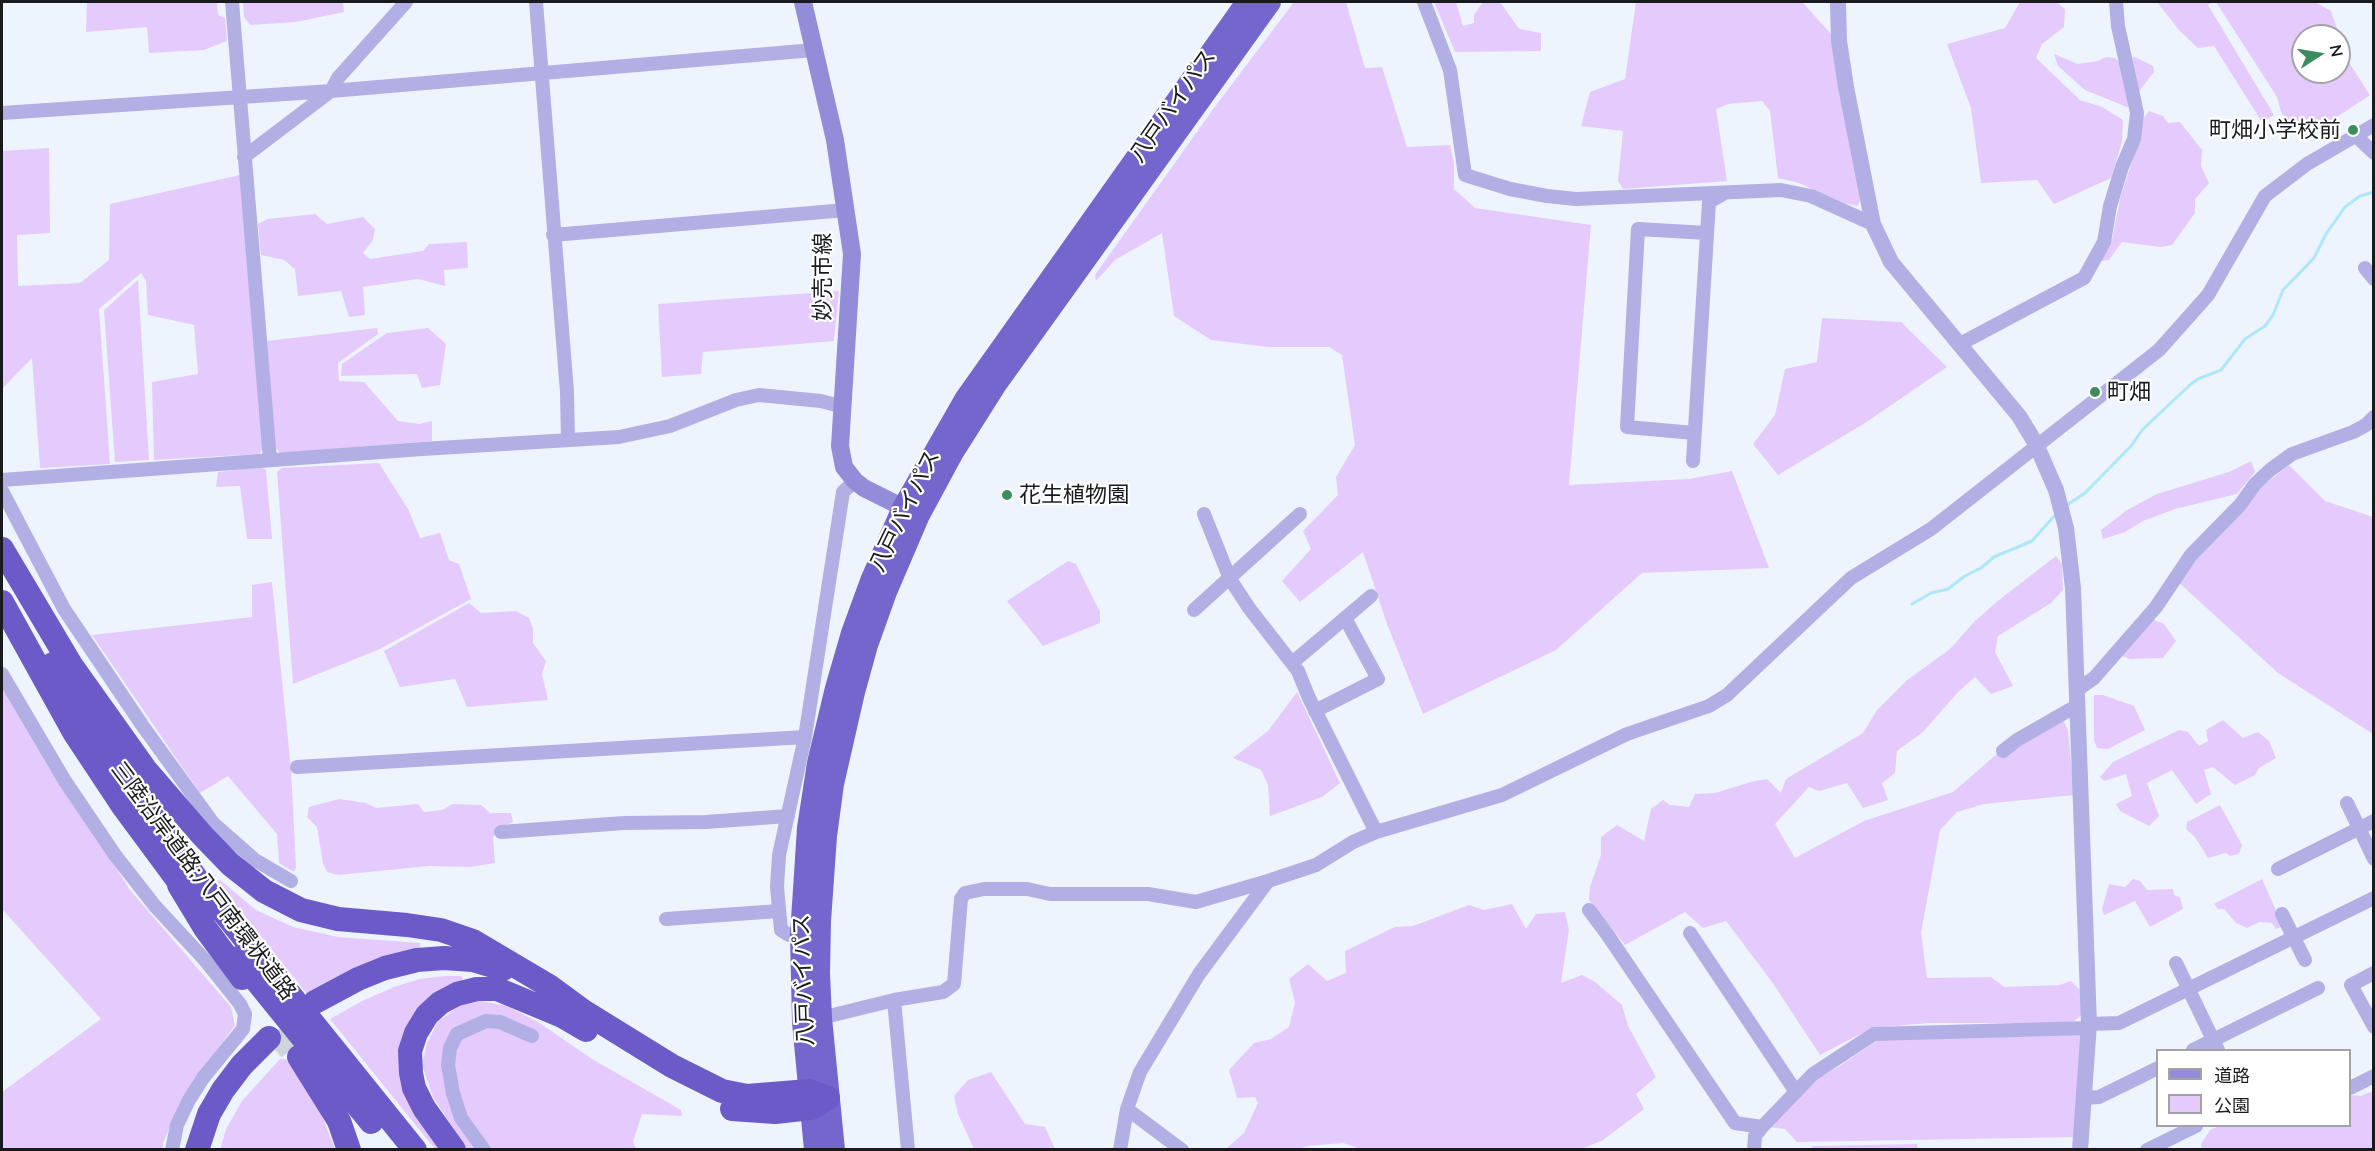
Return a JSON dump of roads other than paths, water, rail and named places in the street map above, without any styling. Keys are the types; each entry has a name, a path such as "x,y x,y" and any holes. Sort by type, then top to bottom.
{"highway":[{"name":"八戸バイパス","path":"816,1099 803,1022 801,935 808,828 818,763 836,688 852,633 871,581 911,512 966,398 1247,2"},
{"name":"八戸バイパス","path":"816,1099 821,1018 820,921 826,836 833,784 867,645 911,512 996,384 1270,2"},
{"path":"2,549 71,665 145,769 230,864 264,891 301,909 338,919 441,930 472,941 549,986 573,1013"},
{"name":"三陸沿岸道路;八戸南環状道路","path":"2,565 55,668 108,754 195,878 305,1011"},
{"name":"三陸沿岸道路;八戸南環状道路","path":"2,602 74,732 123,806 171,872 305,1011"},
{"path":"171,872 205,928 315,1080 339,1121 349,1149"},
{"path":"305,1011 358,979 385,968 417,960 444,958 473,960 499,967 573,1013 689,1076 722,1091 747,1096 816,1099 816,1149"},
{"path":"454,1149 424,1108 414,1088 410,1051 416,1033 427,1015 440,1003 457,994 477,989 497,989 573,1013"},
{"path":"305,1011 393,1149"},
{"path":"305,1011 415,1149"},
{"path":"197,1149 209,1114 224,1090 242,1065 272,1043 217,1122 208,1149"}],"main road":[{"name":"妙売市線","path":"803,2 835,140 852,254 840,446 844,466 855,481"},
{"path":"855,481 911,512"}],"street":[{"path":"232,2 270,460"},
{"path":"244,157 331,91 338,78 406,2"},
{"path":"536,2 567,392 568,440"},
{"path":"1424,2 1450,70 1466,175 1510,189 1576,199 1781,190 1811,196 1873,224"},
{"path":"1838,2 1839,40 1846,87 1873,224 1891,262 2019,416 2036,444 2056,490 2071,557 2089,1026 2080,1149"},
{"path":"1960,344 2084,278 2104,242 2110,206 2122,167 2134,139 2137,113 2118,26 2116,2"},
{"path":"2,113 239,95 331,91 814,51"},
{"path":"821,1018 894,1000 943,992 954,984 961,899 965,892 1027,889 1050,894 1148,894 1196,902 1316,864 1353,842 1376,832 1502,795 1627,735 1709,706 1727,695 1851,578 1931,529 2036,444 2159,351 2208,295 2265,196 2298,171 2373,125"},
{"path":"2356,135 2373,153"},
{"path":"1693,461 1709,202 1727,192"},
{"path":"553,235 846,210"},
{"path":"1694,433 1627,427 1638,229 1707,233"},
{"path":"2,480 619,437 670,426 736,400 759,395 821,400 843,407"},
{"path":"2003,751 2078,698 2156,607 2191,555 2240,505 2255,484 2270,470 2292,454 2353,432 2366,425 2373,417"},
{"path":"801,935 789,935 781,930 777,886 779,855 805,737 843,492 855,481"},
{"path":"2,491 64,609 142,725 213,824 255,860 291,881"},
{"path":"1204,514 1230,579 1249,608 1298,671 1315,711 1376,832"},
{"path":"1194,610 1300,514"},
{"path":"1292,663 1371,596"},
{"path":"1315,711 1378,679 1346,618"},
{"path":"2,674 65,781 115,855 155,906 204,959 240,1004 245,1014 243,1029 203,1078 189,1100 177,1125 172,1149"},
{"path":"297,767 805,737"},
{"path":"2347,803 2373,859"},
{"path":"501,832 624,823 706,822 788,816"},
{"path":"2278,869 2373,821"},
{"path":"1120,1149 1127,1109 1140,1072 1199,974 1268,881"},
{"path":"1754,1149 1755,1136 1762,1127 1813,1074 1874,1034 2119,1023 2373,898"},
{"path":"1588,910 1607,933 1735,1123 1762,1127"},
{"path":"666,919 779,911"},
{"path":"2282,914 2305,960"},
{"path":"1690,933 1796,1092"},
{"path":"2176,963 2216,1046"},
{"path":"2373,973 2351,985 2373,1027"},
{"path":"2199,1049 2216,1046 2318,988"},
{"path":"894,1000 908,1149"},
{"path":"484,1149 461,1118 453,1094 448,1065 450,1048 458,1034 486,1021 500,1022 532,1036"},
{"path":"2084,1098 2099,1097 2156,1068"},
{"path":"2351,1087 2373,1076"},
{"path":"1127,1109 1182,1149"},
{"path":"2147,1149 2192,1127"}],"waterway":[{"path":"2067,505 2085,493 2131,446 2143,429 2191,384 2221,370 2245,339 2265,326 2273,315 2283,290 2314,258 2326,234 2345,207 2360,196 2374,192"},
{"path":"1912,604 1931,593 1948,589 1994,557 2032,541 2057,513"}],"tunnel":[{"path":"274,1048 312,1019"}],"place":[{"name":"町畑小学校前","path":"2353,130"},
{"name":"町畑","path":"2095,392"},
{"name":"花生植物園","path":"1007,495"}]}
